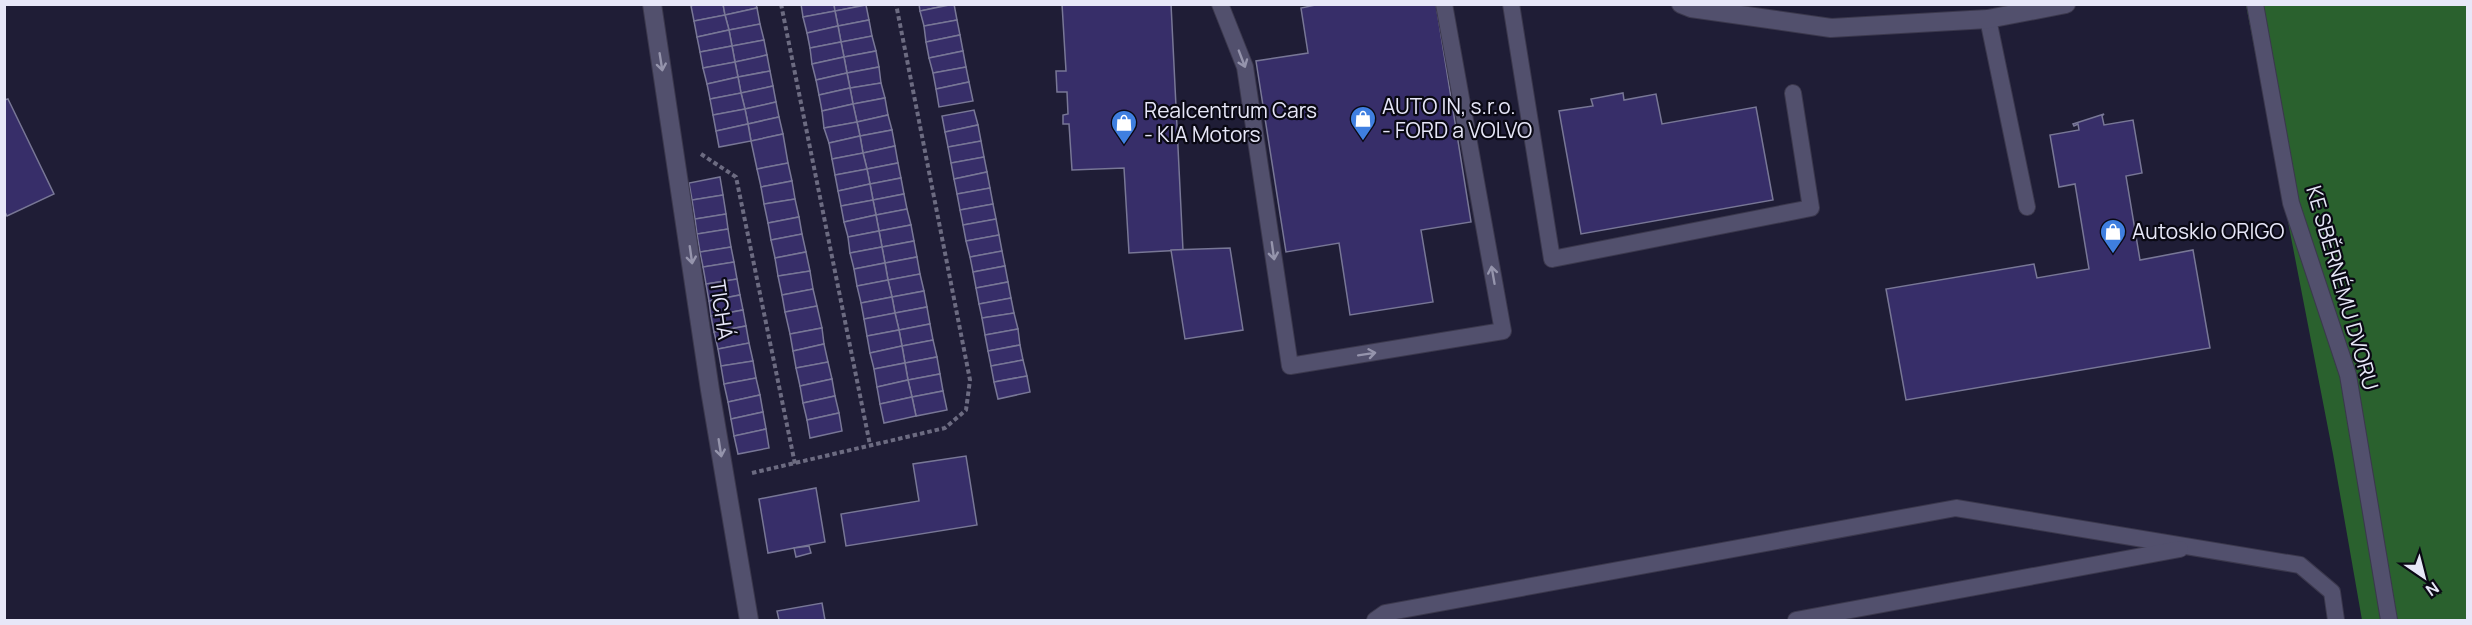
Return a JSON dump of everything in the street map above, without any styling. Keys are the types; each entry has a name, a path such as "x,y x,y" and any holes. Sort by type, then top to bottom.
{"street":[{"name":"TICHÁ","path":"652,4 748,621"},
{"path":"1681,4 1691,8 1831,28 1988,19 2066,4"}],"lane":[{"path":"1220,4 1245,67 1290,366 1503,331 1444,4"},
{"path":"1511,4 1552,259 1811,208 1793,93"},
{"name":"KE SBĚRNÉMU DVORU","path":"2255,4 2291,203 2348,375 2389,621"},
{"path":"1988,19 2027,207"},
{"path":"1375,621 1385,613 1956,508 2300,565 2332,592 2336,621"},
{"path":"1796,621 2193,547"}],"path":[{"path":"781,4 870,445"},
{"path":"725,479 945,428 966,410 970,380 896,4"},
{"path":"673,135 736,177 795,464"}],"green space":[{"path":"2246,5 2467,5 2467,620 2362,620 2333,454"}],"building":[{"path":"723,4 725,15 694,21 691,6"},
{"path":"723,4 756,4 757,8 725,15"},
{"path":"801,4 834,4 835,11 803,17"},
{"path":"834,4 866,4 866,5 835,11"},
{"path":"919,4 954,4 920,11"},
{"path":"954,4 957,20 924,26 920,11"},
{"name":"Realcentrum Cars - KIA Motors","path":"1062,4 1171,4 1183,250 1129,253 1124,168 1072,170 1069,124 1063,124 1063,115 1068,114 1067,92 1057,92 1056,71 1066,71"},
{"name":"AUTO IN, s.r.o. - FORD a VOLVO","path":"1320,4 1436,4 1471,222 1421,230 1433,302 1350,315 1339,243 1286,252 1256,61 1308,53 1301,8"},
{"path":"866,5 869,20 838,26 835,11"},
{"path":"757,8 760,24 729,30 725,15"},
{"path":"835,11 838,26 807,33 803,17"},
{"path":"725,15 729,30 697,37 694,21"},
{"path":"869,20 872,36 841,42 838,26"},
{"path":"957,20 960,35 926,42 924,26"},
{"path":"760,24 764,40 732,46 729,30"},
{"path":"838,26 841,42 810,48 807,33"},
{"path":"729,30 732,46 700,52 697,37"},
{"path":"960,35 963,51 929,58 926,42"},
{"path":"872,36 876,51 844,57 841,42"},
{"path":"764,40 767,55 735,62 732,46"},
{"path":"841,42 844,57 812,64 810,48"},
{"path":"732,46 735,62 703,68 700,52"},
{"path":"876,51 879,67 847,73 844,57"},
{"path":"963,51 966,67 933,73 929,58"},
{"path":"767,55 770,71 738,77 735,62"},
{"path":"844,57 847,73 816,80 812,64"},
{"path":"735,62 738,77 707,84 703,68"},
{"path":"879,67 881,83 850,88 847,73"},
{"path":"966,67 969,82 936,89 933,73"},
{"path":"770,71 773,86 741,93 738,77"},
{"path":"847,73 850,88 819,95 816,80"},
{"path":"738,77 741,93 710,99 707,84"},
{"path":"969,82 973,101 939,107 936,89"},
{"path":"881,83 885,98 853,104 850,88"},
{"path":"773,86 776,102 745,109 741,93"},
{"path":"850,88 853,104 822,111 819,95"},
{"path":"741,93 745,109 713,115 710,99"},
{"path":"1623,93 1624,100 1656,94 1662,124 1756,107 1773,200 1581,234 1559,111 1593,106 1591,99"},
{"path":"885,98 888,115 857,122 853,104"},
{"path":"8,99 54,194 7,216 4,210 4,100"},
{"path":"776,102 779,117 748,124 745,109"},
{"path":"853,104 857,122 824,128 822,111"},
{"path":"745,109 748,124 716,131 713,115"},
{"path":"974,110 978,125 945,132 942,116"},
{"name":"Autosklo ORIGO","path":"2104,114 2102,116 2104,125 2133,120 2142,173 2126,176 2140,260 2193,250 2210,348 1906,400 1886,289 2034,264 2037,278 2089,269 2075,184 2059,187 2050,135 2079,130 2078,124 2074,126 2073,124"},
{"path":"888,115 892,130 860,136 857,122"},
{"path":"779,117 783,134 751,141 748,124"},
{"path":"857,122 860,136 829,143 824,128"},
{"path":"748,124 751,141 719,147 716,131"},
{"path":"978,125 981,141 948,147 945,132"},
{"path":"892,130 895,146 863,153 860,136"},
{"path":"783,134 788,163 757,169 751,141"},
{"path":"860,136 863,153 832,159 829,143"},
{"path":"981,141 984,157 951,163 948,147"},
{"path":"895,146 898,163 867,169 863,153"},
{"path":"863,153 867,169 835,175 832,159"},
{"path":"984,157 987,172 954,179 951,163"},
{"path":"788,163 792,181 761,187 757,169"},
{"path":"898,163 901,178 870,184 867,169"},
{"path":"867,169 870,184 838,191 835,175"},
{"path":"987,172 990,188 957,194 954,179"},
{"path":"720,177 723,195 692,200 689,183"},
{"path":"901,178 904,194 873,200 870,184"},
{"path":"792,181 795,199 764,204 761,187"},
{"path":"870,184 873,200 841,206 838,191"},
{"path":"990,188 993,204 960,210 957,194"},
{"path":"904,194 907,209 876,215 873,200"},
{"path":"723,195 726,214 695,219 692,200"},
{"path":"795,199 799,217 768,223 764,204"},
{"path":"873,200 876,215 844,222 841,206"},
{"path":"993,204 996,219 963,225 960,210"},
{"path":"907,209 911,225 879,231 876,215"},
{"path":"726,214 728,229 697,234 695,219"},
{"path":"876,215 879,231 848,237 844,222"},
{"path":"799,217 802,234 771,240 768,223"},
{"path":"996,219 999,235 966,241 963,225"},
{"path":"911,225 914,241 882,247 879,231"},
{"path":"728,229 731,247 700,252 697,234"},
{"path":"879,231 882,247 850,253 848,237"},
{"path":"802,234 806,252 775,258 771,240"},
{"path":"999,235 1002,251 970,257 966,241"},
{"path":"914,241 917,257 885,263 882,247"},
{"path":"731,247 734,262 703,267 700,252"},
{"path":"882,247 885,263 854,269 850,253"},
{"path":"1230,248 1243,330 1185,339 1171,250"},
{"path":"1002,251 1005,266 973,272 970,257"},
{"path":"806,252 810,271 778,276 775,258"},
{"path":"917,257 920,274 888,280 885,263"},
{"path":"734,262 737,279 706,284 703,267"},
{"path":"885,263 888,280 857,286 854,269"},
{"path":"1005,266 1008,282 976,288 973,272"},
{"path":"810,271 813,289 782,295 778,276"},
{"path":"920,274 924,291 892,297 888,280"},
{"path":"737,279 740,295 709,301 706,284"},
{"path":"888,280 892,297 861,303 857,286"},
{"path":"1008,282 1011,298 979,304 976,288"},
{"path":"813,289 817,306 785,312 782,295"},
{"path":"924,291 927,307 895,313 892,297"},
{"path":"740,295 743,310 711,316 709,301"},
{"path":"892,297 895,313 864,319 861,303"},
{"path":"1011,298 1014,313 982,318 979,304"},
{"path":"817,306 822,328 790,334 785,312"},
{"path":"927,307 930,324 899,330 895,313"},
{"path":"743,310 746,326 714,332 711,316"},
{"path":"895,313 899,330 867,336 864,319"},
{"path":"1014,313 1018,329 985,335 982,318"},
{"path":"930,324 933,340 902,346 899,330"},
{"path":"746,326 749,343 718,349 714,332"},
{"path":"822,328 824,344 793,351 790,334"},
{"path":"1018,329 1020,345 988,351 985,335"},
{"path":"899,330 902,346 870,353 867,336"},
{"path":"933,340 937,357 905,363 902,346"},
{"path":"749,343 753,361 721,366 718,349"},
{"path":"824,344 828,362 796,368 793,351"},
{"path":"1020,345 1023,360 991,366 988,351"},
{"path":"902,346 905,363 874,369 870,353"},
{"path":"937,357 940,374 908,380 905,363"},
{"path":"1023,360 1027,376 994,382 991,366"},
{"path":"753,361 756,378 724,384 721,366"},
{"path":"828,362 832,379 800,386 796,368"},
{"path":"905,363 908,380 877,387 874,369"},
{"path":"940,374 943,391 912,397 908,380"},
{"path":"1027,376 1030,392 998,399 994,382"},
{"path":"756,378 760,395 728,402 724,384"},
{"path":"832,379 835,396 803,403 800,386"},
{"path":"908,380 912,397 880,404 877,387"},
{"path":"943,391 947,410 916,416 912,397"},
{"path":"760,395 763,412 731,419 728,402"},
{"path":"835,396 839,413 807,420 803,403"},
{"path":"912,397 916,416 884,423 880,404"},
{"path":"763,412 766,429 734,436 731,419"},
{"path":"839,413 842,431 810,438 807,420"},
{"path":"766,429 769,448 738,454 734,436"},
{"path":"966,456 977,525 846,546 841,514 919,501 913,464"},
{"path":"816,488 825,542 768,553 759,499"},
{"path":"809,546 811,553 796,557 794,548"},
{"path":"822,603 825,620 779,620 777,611"}],"place":[{"name":"AUTO IN, s.r.o. - FORD a VOLVO","path":"1363,142"},
{"name":"Realcentrum Cars - KIA Motors","path":"1124,146"},
{"name":"Autosklo ORIGO","path":"2113,255"}]}
